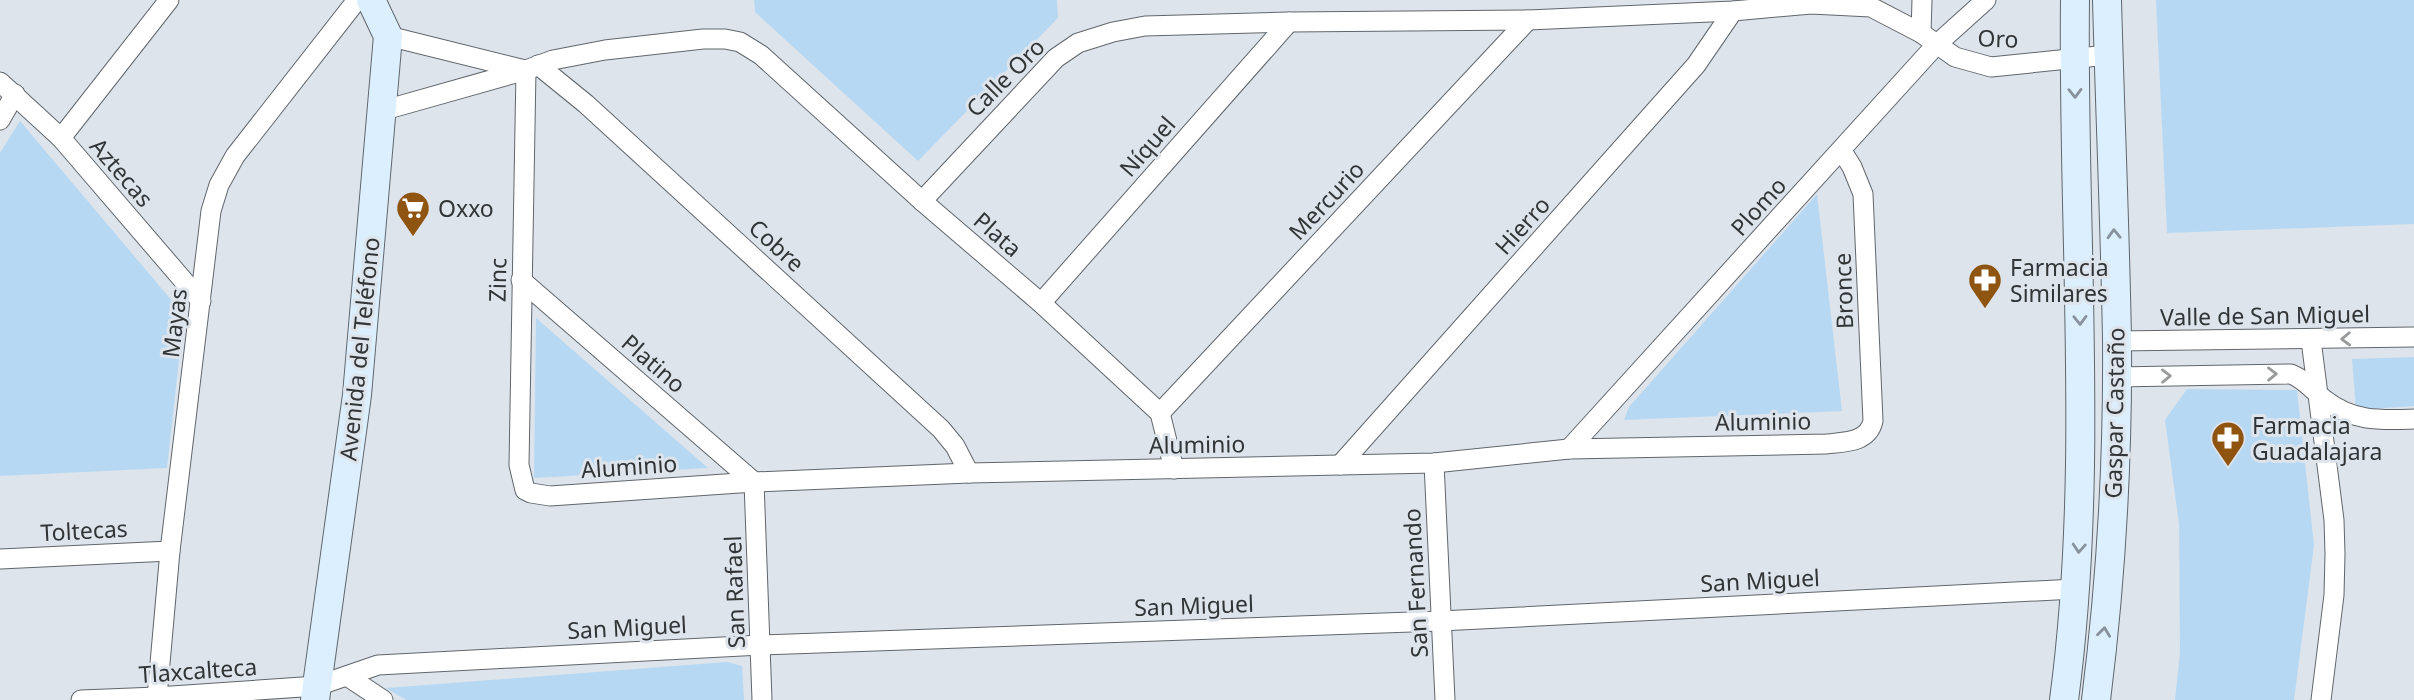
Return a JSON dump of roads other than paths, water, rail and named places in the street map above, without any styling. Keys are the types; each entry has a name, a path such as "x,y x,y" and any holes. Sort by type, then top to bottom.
{"main road":[{"name":"Avenida del Teléfono","path":"316,693 357,395 388,36 371,0"},
{"name":"Gaspar Castaño","path":"2064,700 2071,653 2080,542 2075,0"},
{"name":"Gaspar Castaño","path":"2096,700 2107,611 2117,341 2107,0"}],"street":[{"path":"61,138 169,0"},
{"name":"Mayas","path":"157,697 170,551 211,211 219,185 235,156 357,0"},
{"path":"1416,0 1417,20"},
{"path":"1922,0 1928,39"},
{"name":"Plomo","path":"1569,449 1842,151 1928,39 1986,0"},
{"name":"Oro","path":"1145,26 1528,20 1733,11 1811,4 1871,7 1955,57 1991,67 2108,55"},
{"name":"Hierro","path":"1340,466 1696,65 1733,11"},
{"name":"Mercurio","path":"1160,412 1528,20"},
{"name":"Níquel","path":"1041,303 1289,22"},
{"name":"Calle Oro","path":"922,201 1056,58 1078,43 1145,26"},
{"name":"Cobre","path":"388,36 532,68 586,104 941,429 955,446 969,473"},
{"name":"Cobre","path":"382,111 553,60 605,50 703,39 740,42 761,55"},
{"name":"Plata","path":"761,55 1160,412"},
{"name":"Zinc","path":"526,490 519,465 521,280 532,68"},
{"path":"0,120 7,88"},
{"name":"Aztecas","path":"7,88 61,138 201,301"},
{"name":"Bronce","path":"1842,151 1863,194 1873,421 1867,433"},
{"name":"Platino","path":"521,280 754,482"},
{"name":"Valle de San Miguel","path":"2117,341 2414,337"},
{"path":"2311,340 2320,396 2336,554 2334,595 2321,700"},
{"path":"2116,377 2291,374 2309,384 2320,396 2346,414 2378,419 2414,419"},
{"path":"1160,412 1174,469"},
{"name":"Aluminio","path":"526,490 550,496 754,482 969,473 1434,463 1569,449 1826,444 1852,441 1867,433"},
{"name":"San Fernando","path":"1434,463 1445,700"},
{"name":"San Rafael","path":"754,482 762,700"},
{"name":"Toltecas","path":"0,559 170,551"},
{"name":"San Miguel","path":"316,693 347,676 378,665 761,645 1440,621 2075,589"},
{"path":"347,676 383,700"},
{"name":"Tlaxcalteca","path":"81,700 316,693"}],"place":[{"name":"Oxxo","path":"413,238"},
{"name":"Farmacia Similares","path":"1985,310"},
{"name":"Farmacia Guadalajara","path":"2228,468"}]}
